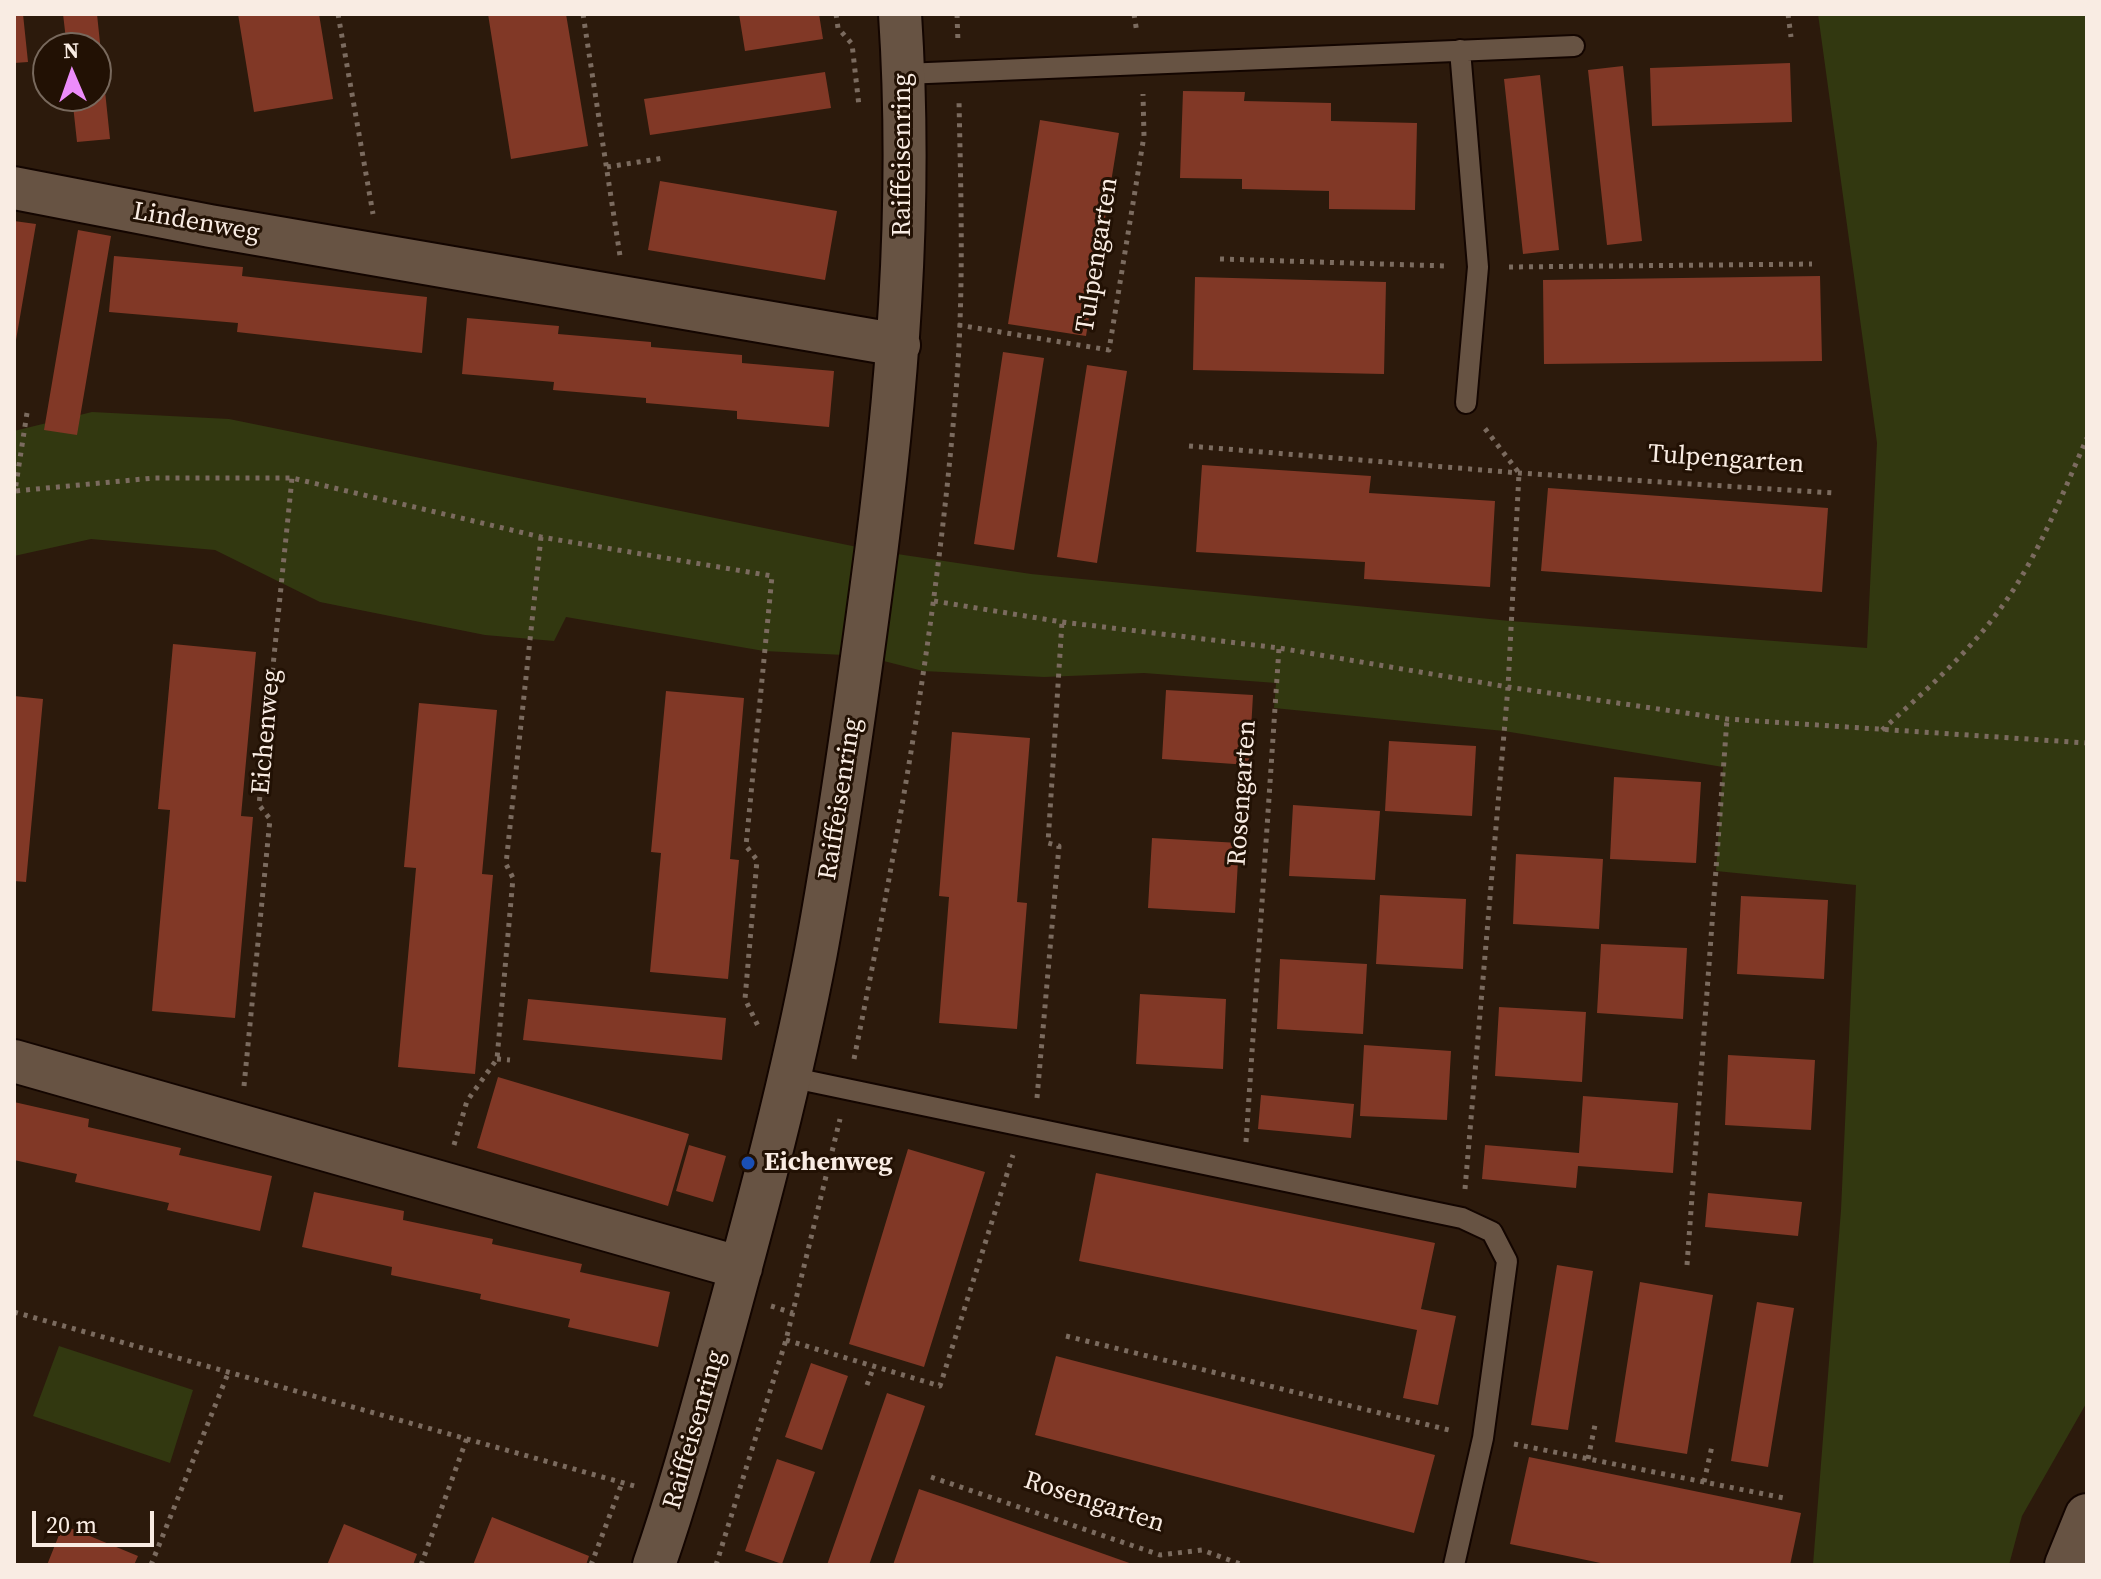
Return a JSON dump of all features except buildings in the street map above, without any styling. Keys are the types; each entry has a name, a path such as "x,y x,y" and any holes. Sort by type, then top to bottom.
{"street":[{"name":"Raiffeisenring","path":"654,1565 677,1498 741,1268 789,1077 815,956 864,656 889,461 899,345 904,251 904,74 900,14"},
{"name":"Lindenweg","path":"14,188 210,226 899,345"},
{"path":"14,1061 741,1268"},
{"path":"2067,1565 2087,1516"}],"lane":[{"path":"904,74 1574,46"},
{"path":"1460,50 1478,267 1466,403"},
{"path":"789,1077 1462,1218 1492,1232 1507,1261 1483,1438 1454,1565"}],"path":[{"path":"338,14 379,254"},
{"path":"583,14 627,297"},
{"name":"Raiffeisenring","path":"836,14 838,28 852,44 859,108"},
{"path":"957,14 962,216 955,403 933,601 1062,622 1279,648 1508,687 1727,719 2087,743"},
{"path":"1788,14 1791,37"},
{"name":"Tulpengarten","path":"958,325 1109,350 1144,136 1143,64"},
{"path":"607,167 664,158"},
{"path":"1220,259 1478,267 1812,264"},
{"path":"1462,1218 1508,687 1519,473 1466,403"},
{"path":"27,413 14,492 154,478 292,478 541,537 772,576 746,846 757,860 745,999 758,1024 756,1038"},
{"path":"1881,730 1937,680 1997,613 2029,564 2087,438"},
{"name":"Tulpengarten","path":"1189,446 1519,473 1834,493"},
{"name":"Eichenweg","path":"241,1126 270,819 259,805 292,478"},
{"path":"443,1183 467,1101 497,1059 513,878 506,864 541,537"},
{"path":"786,1340 940,1386 1022,1126 1037,1100 1059,846 1048,843 1062,622"},
{"name":"Rosengarten","path":"1244,1172 1279,648"},
{"path":"1687,1265 1727,719"},
{"path":"497,1059 510,1060"},
{"path":"767,1305 793,1313"},
{"path":"14,1312 677,1498"},
{"path":"1066,1336 1483,1438 1784,1498"},
{"path":"867,1385 874,1366"},
{"path":"151,1565 229,1371"},
{"path":"1588,1459 1595,1425"},
{"path":"421,1565 467,1438"},
{"path":"1704,1482 1712,1446"},
{"name":"Rosengarten","path":"931,1477 1160,1555 1202,1550 1243,1565"},
{"path":"591,1565 622,1483"}],"green space":[{"path":"1818,14 2087,14 2087,1402 2022,1516 2009,1565 1813,1565 1841,1210 1856,885 1716,871 1723,767 1504,731 1274,708 1276,683 1144,673 1044,677 923,671 864,656 764,651 566,617 554,641 485,635 320,602 215,550 91,539 14,556 14,431 92,412 229,419 877,551 1031,574 1510,621 1867,648 1877,443"},
{"path":"59,1346 193,1390 170,1463 33,1416"}],"place":[{"name":"Eichenweg","path":"748,1163"}]}
